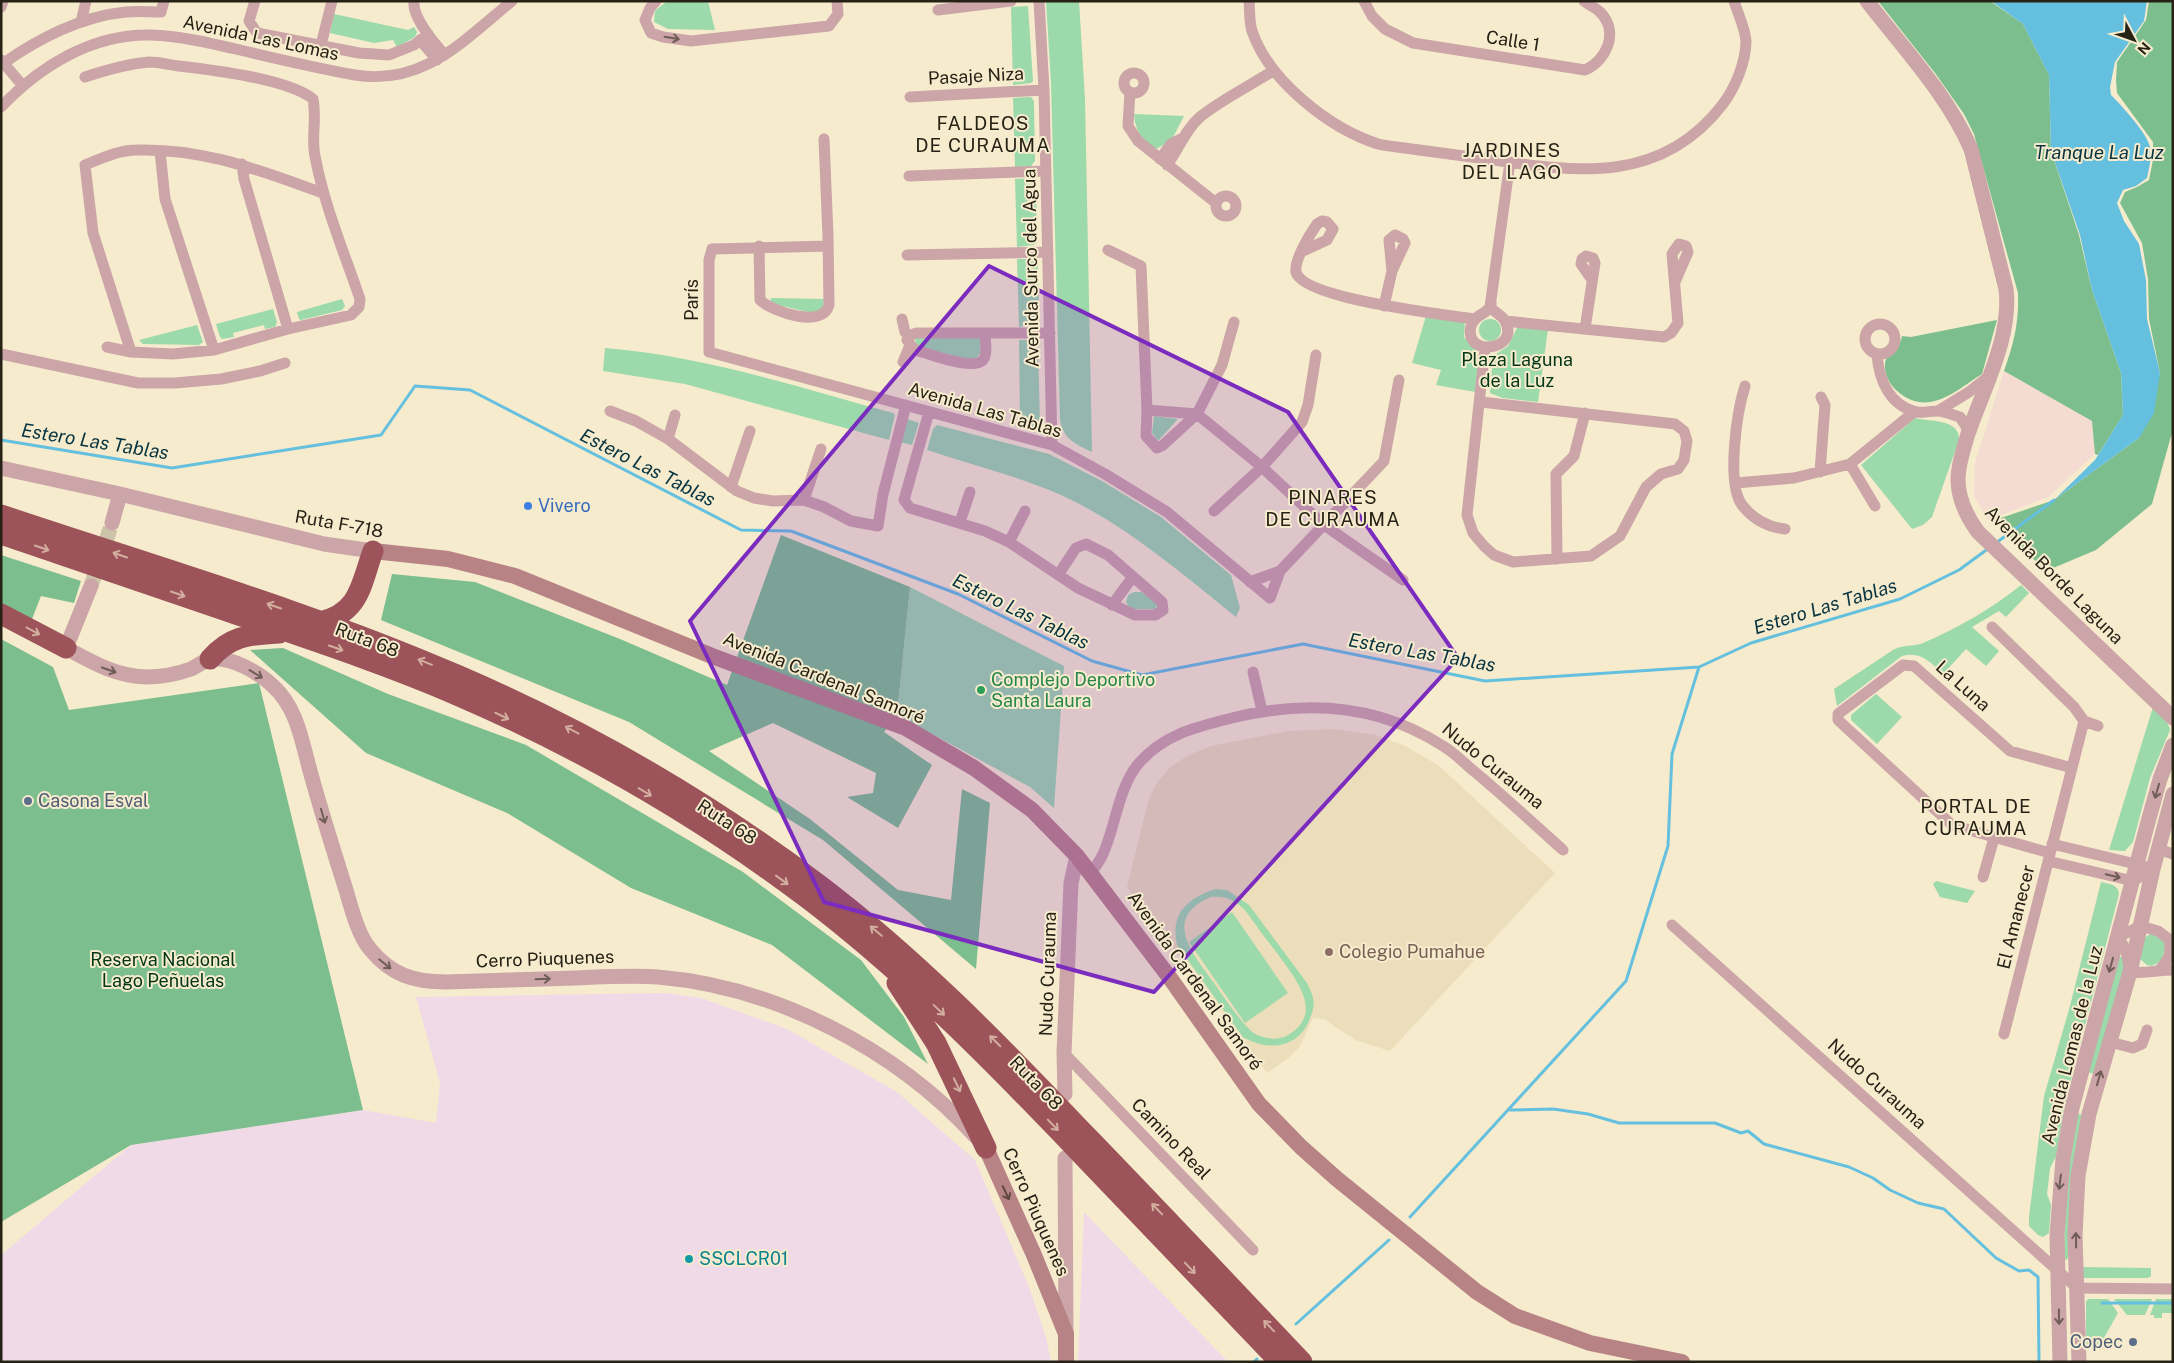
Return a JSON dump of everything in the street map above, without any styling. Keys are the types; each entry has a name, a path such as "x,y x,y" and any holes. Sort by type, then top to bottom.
{"highway":[{"name":"Ruta 68","path":"1,515 320,622 459,676 579,733 716,814 823,888 890,943 986,1032 1302,1362"},
{"name":"Ruta 68","path":"1,534 290,632 458,696 582,756 670,806 729,843 807,898 919,991 976,1046 1280,1362"},
{"path":"320,622 338,616 354,604 373,551"},
{"path":"354,604 361,624 377,644"},
{"path":"1,614 66,648"},
{"path":"210,659 229,642 245,636 290,632"},
{"path":"863,943 909,1000 936,1043 986,1148"}],"main road":[{"name":"Ruta F-718","path":"373,551 448,560 515,576 664,635"},
{"name":"Avenida Cardenal Samoré","path":"664,635 712,656 906,728 974,768 1015,796 1048,825 1091,873 1170,978 1259,1104 1301,1148 1477,1292 1515,1316 1590,1342 1682,1362"},
{"name":"Cerro Piuquenes","path":"986,1148 1038,1263 1066,1334"},
{"path":"1066,1334 1066,1362"}],"street":[{"path":"1,8 3,1"},
{"path":"81,22 86,1"},
{"path":"23,86 2,63 45,38 81,22 124,12 161,12 164,1"},
{"path":"255,1 250,21 257,32 359,53 389,55 402,51 424,37"},
{"path":"321,45 332,1"},
{"path":"414,1 413,8 424,37 441,58"},
{"name":"Avenida Las Lomas","path":"3,100 58,60 86,47 111,40 149,35 185,38 366,77 399,76 422,68 441,58 512,1"},
{"path":"652,4 645,20 652,32 663,37 691,41 829,26 838,14 837,1"},
{"path":"938,10 1011,1"},
{"name":"Avenida Surco del Agua","path":"1039,1 1044,90 1052,445"},
{"path":"1249,1 1252,30 1273,71 1310,105 1344,131 1380,144 1580,170 1627,166 1653,158 1680,145 1711,119 1725,101 1736,82 1744,56 1746,40 1734,1"},
{"name":"Calle 1","path":"1364,1 1372,16 1385,30 1413,43 1585,70 1602,58 1609,39 1605,18 1601,12 1584,1"},
{"name":"Avenida Borde Laguna","path":"1867,1 1951,110 1971,149 2007,298 2004,328 1989,376 1976,393 1976,411 1959,468 1958,485 1964,509 1978,532 2173,718"},
{"path":"85,77 111,68 150,62 235,74 304,92 313,99 316,114 314,153 323,193 360,299 359,307 351,315 288,329 214,350 173,354 131,352 107,347"},
{"path":"1164,162 1172,144 1181,139 1200,117 1273,71"},
{"name":"Pasaje Niza","path":"910,97 1044,90"},
{"path":"1130,92 1128,126 1138,141 1216,203"},
{"path":"824,138 828,246 829,305 827,312 821,317 813,318 770,308 760,300 759,246 828,246"},
{"path":"131,352 93,233 86,164 108,156 136,150 209,155 242,164 323,193"},
{"path":"160,151 165,199 214,350"},
{"path":"1505,321 1506,338 1497,346 1486,348 1475,342 1472,337 1471,331 1474,320 1489,310 1491,301 1510,162"},
{"path":"242,164 244,179 288,329"},
{"path":"909,176 1046,171"},
{"name":"París","path":"709,352 709,260 712,249 759,246"},
{"path":"1108,250 1141,266 1147,410 1146,436 1157,448 1162,446 1196,414 1222,365 1234,322"},
{"path":"1303,251 1296,259 1296,271 1299,277 1319,289 1384,306 1474,320"},
{"path":"907,255 1048,252"},
{"path":"1384,306 1392,271"},
{"path":"1585,329 1592,280"},
{"path":"1491,301 1492,310 1505,321 1664,337 1671,333 1678,322 1676,282"},
{"path":"902,319 912,348 965,364 977,364 982,361 984,357 985,333"},
{"path":"903,362 909,340 916,333 1050,333"},
{"path":"1481,402 1675,424 1684,431 1687,441 1684,460 1678,469 1662,474 1646,487 1620,536 1591,556 1513,562 1494,555 1472,533 1466,515 1486,348"},
{"name":"Avenida Las Tablas","path":"709,352 1052,445 1105,474 1166,512 1270,598 1280,571"},
{"path":"1,354 138,382 174,383 221,379 260,371 285,362"},
{"path":"1214,512 1262,467 1302,422 1308,405 1316,355"},
{"path":"1877,355 1879,373 1886,389 1897,401 1914,412 1938,411 1960,417 1976,411"},
{"path":"1250,582 1280,571 1384,461 1399,380"},
{"path":"1745,386 1740,400 1735,436 1735,483 1741,504 1757,520 1773,528 1785,529"},
{"path":"1938,411 1976,393"},
{"path":"1820,472 1824,404 1821,397"},
{"path":"610,411 636,421 668,439 731,487 754,498 773,501 804,500 824,507 851,521 878,526 883,494 906,405"},
{"path":"1147,410 1196,414 1262,467 1324,525 1403,580"},
{"path":"929,412 904,500 910,508 986,531 1009,542 1058,575 1112,605 1135,615 1155,615 1163,610 1162,602 1132,578 1108,555 1086,544 1076,548 1058,575"},
{"path":"1735,483 1794,478 1850,464 1914,412"},
{"path":"1557,559 1556,474 1574,456 1584,413"},
{"path":"668,439 675,415"},
{"path":"1960,417 1969,431"},
{"path":"731,487 750,431"},
{"path":"804,500 820,449"},
{"path":"1850,464 1875,506"},
{"name":"Ruta F-718","path":"1,468 120,494 324,544 373,551"},
{"path":"960,522 970,492"},
{"path":"112,523 120,494"},
{"path":"1009,542 1025,511"},
{"path":"1112,605 1132,578"},
{"path":"91,586 66,648 105,669 132,676 159,676 186,671 210,659"},
{"path":"1992,627 2074,707 2084,721 2098,726"},
{"name":"Cerro Piuquenes","path":"210,659 233,663 254,672 273,686 292,710 297,720 322,815 355,920 368,948 385,965 404,977 431,982 654,977 693,981 754,996 812,1019 887,1061 946,1108 986,1148"},
{"name":"La Luna","path":"1994,838 1952,825 1838,720 1838,714 1903,665 1914,666 2010,751 2072,768"},
{"path":"1253,672 1262,711"},
{"name":"Nudo Curauma","path":"1091,873 1102,856 1127,782 1138,764 1156,746 1178,733 1198,726 1262,711 1326,708 1353,710 1383,717 1415,730 1445,747 1563,850"},
{"name":"El Amanecer","path":"2004,1034 2084,721"},
{"name":"Avenida Lomas de la Luz","path":"2060,1362 2059,1193 2072,1108 2160,779 2173,745"},
{"name":"Avenida Lomas de la Luz","path":"2079,1362 2076,1208 2078,1176 2089,1114 2130,972 2152,868 2173,794"},
{"path":"1983,877 1994,838 2050,853 2087,870 2133,881 2152,868"},
{"path":"2158,849 2173,854"},
{"path":"2050,853 2090,853 2152,868"},
{"path":"2087,870 2090,853"},
{"name":"Nudo Curauma","path":"1065,1094 1064,1052 1071,883 1077,856"},
{"name":"Nudo Curauma","path":"1672,925 2077,1288"},
{"path":"2160,970 2169,957 2171,942 2158,931 2140,926 2119,937 2126,951 2130,972 2145,974 2160,970 2173,970"},
{"name":"Avenida Lomas de la Luz","path":"2110,1042 2133,1048 2142,1044 2147,1030"},
{"name":"Camino Real","path":"1064,1052 1253,1250"},
{"path":"2072,1108 2080,1108 2089,1114"},
{"path":"1065,1158 1066,1334"},
{"path":"2077,1288 2173,1289"}],"highlighted area":[{"path":"989,266 1288,412 1458,658 1154,992 824,902 690,621"}],"shaded area":[{"path":"2004,371 2092,421 2095,454 2048,497 1988,520 1974,496 1975,463"},
{"name":"Colegio Pumahue","path":"1336,729 1376,735 1405,746 1438,765 1555,873 1390,1051 1355,1040 1324,1019 1313,1018 1300,1046 1286,1060 1267,1073 1127,887 1149,798 1157,783 1169,768 1189,755 1211,746 1288,731"},
{"path":"666,993 701,998 787,1029 897,1092 975,1160 1029,1287 1046,1337 1051,1362 1,1362 1,1255 131,1145 363,1110 436,1123 440,1083 416,997"},
{"path":"1084,1212 1228,1362 1078,1362"}],"green space":[{"path":"667,1 708,1 715,30 668,29 654,22 655,11"},
{"path":"1046,1 1079,1 1085,99 1092,452 1067,437 1060,420 1051,83"},
{"path":"1878,1 1990,1 2023,24 2049,75 2051,151 2079,235 2092,290 2121,373 2123,415 2098,455 2095,454 2092,421 2004,371 2015,333 2018,314 2018,293 1974,134 1964,114 1935,73"},
{"path":"2149,1 2173,1 2173,429 2152,504 2096,550 2046,571 2005,532 1998,519 2054,500 2139,438 2160,373 2149,319 2148,279 2142,243 2120,203 2125,192 2149,180 2153,160 2153,142 2117,93 2116,80 2117,62 2146,20"},
{"path":"1028,6 1033,81 1031,83 1013,85 1011,7"},
{"path":"334,14 408,30 414,27 417,32 415,37 397,47 393,40 374,43 330,33"},
{"path":"1031,97 1034,101 1035,161 1031,166 1015,167 1013,98"},
{"path":"1134,114 1184,116 1171,141 1154,150 1140,134"},
{"path":"1033,178 1036,181 1037,242 1034,245 1017,247 1015,179"},
{"path":"1017,259 1036,259 1038,261 1039,319 1036,325 1019,327"},
{"path":"771,298 824,299 823,309 816,314 770,303"},
{"path":"342,299 345,306 342,310 299,319 297,312"},
{"path":"273,309 277,322 275,327 265,329 264,325 233,333 234,337 222,339 220,337 216,324"},
{"name":"Plaza Laguna de la Luz","path":"1426,316 1465,321 1464,337 1477,352 1479,370 1475,392 1436,385 1441,370 1412,363"},
{"path":"1490,319 1498,322 1501,330 1498,338 1490,341 1482,338 1479,330 1482,322"},
{"path":"1997,320 1982,374 1951,394 1930,402 1920,402 1908,399 1892,386 1885,372 1885,364 1887,357 1901,341 1902,336 1911,337"},
{"path":"197,325 203,342 199,345 143,344 139,340"},
{"name":"Plaza Laguna de la Luz","path":"1518,326 1548,329 1538,402 1503,398 1490,393 1493,356 1508,346"},
{"path":"918,337 978,337 980,339 980,353 976,359 966,359 917,346 915,339"},
{"path":"1019,340 1037,340 1038,342 1040,426 1035,430 1022,428 1020,425"},
{"path":"605,348 642,352 715,365 893,413 895,415 889,440 685,384 603,371"},
{"path":"1154,416 1178,419 1158,441 1152,433"},
{"path":"1915,418 1949,424 1955,428 1959,440 1932,517 1923,525 1912,529 1861,465"},
{"path":"907,419 919,423 912,445 900,442"},
{"path":"937,425 1049,454 1102,481 1161,517 1231,575 1240,608 1236,617 1149,548 1102,517 1078,504 1023,480 927,450 933,429"},
{"path":"781,535 910,587 897,715 884,732 932,765 898,828 847,797 873,793 876,773 773,723 709,751 810,819 898,890 951,900 962,789 990,803 976,969 823,840 629,722 381,620 392,574 475,582 620,639 727,685"},
{"path":"1,555 81,581 74,603 41,596 32,619 1,604"},
{"path":"2021,585 2029,593 2006,617 1999,611 1972,627 1999,651 1986,666 1966,649 1943,674 1920,656 1902,656 1837,706 1834,689 1893,650 1923,643 1948,631 1986,610"},
{"name":"Complejo Deportivo Santa Laura","path":"910,587 1064,666 1054,808 1030,787 897,715"},
{"path":"1134,592 1142,592 1157,604 1156,609 1130,609 1126,602 1128,595"},
{"name":"Reserva Nacional Lago Peñuelas","path":"1,639 53,667 69,710 259,683 363,1110 131,1145 1,1222"},
{"path":"283,648 388,694 526,745 743,872 861,960 904,1017 928,1064 772,945 631,888 507,813 366,753 250,650"},
{"path":"1876,694 1902,717 1877,744 1851,720 1851,715"},
{"path":"2153,707 2168,724 2170,730 2150,778 2133,842 2125,851 2109,850"},
{"path":"1936,881 1975,891 1967,903 1940,897 1933,884"},
{"path":"2101,882 2115,886 2119,894 2065,1103 2056,1157 2050,1168 2047,1194 2051,1205 2049,1233 2043,1237 2038,1235 2029,1226 2029,1217 2044,1096 2070,1006"},
{"path":"1215,889 1227,890 1249,905 1307,983 1314,1001 1312,1012 1304,1030 1289,1042 1271,1045 1262,1044 1243,1037 1177,945 1175,934 1179,916 1189,903","holes":["1211,897 1230,899 1245,910 1298,984 1306,1006 1305,1016 1299,1026 1288,1035 1270,1038 1252,1032 1232,1008 1191,949 1184,926 1187,915 1196,906"]},
{"path":"1232,912 1288,993 1245,1023 1189,942"},
{"path":"2152,933 2162,937 2166,946 2161,961 2152,966 2147,965 2139,958 2144,938"},
{"path":"2119,957 2122,957 2126,962 2095,1074 2087,1072"},
{"path":"2078,1114 2083,1115 2069,1257 2066,1260 2064,1259 2065,1190"},
{"path":"2081,1267 2151,1268 2151,1276 2148,1278 2082,1278"},
{"path":"2088,1299 2108,1299 2118,1313 2097,1350 2086,1346 2086,1302"},
{"path":"2114,1299 2152,1299 2145,1315 2127,1315"},
{"path":"2156,1299 2173,1299 2173,1313 2162,1313 2162,1318 2154,1318 2154,1315 2150,1315"}],"water":[{"name":"Tranque La Luz","path":"1991,1 2147,1 2144,21 2115,62 2110,87 2111,95 2138,125 2147,139 2151,152 2147,178 2136,186 2123,190 2117,203 2124,221 2139,244 2146,280 2147,319 2160,373 2154,413 2139,438 2054,500 2095,460 2123,415 2121,373 2092,290 2080,235 2051,151 2049,75 2023,24"}],"waterway":[{"name":"Estero Las Tablas","path":"1,440 172,468 381,435 415,386 470,390 741,530 791,531 958,594 1092,661 1142,675 1303,644 1485,681 1699,667 1751,643 1900,599 1959,570 1989,548"},
{"name":"Estero Las Tablas","path":"1996,543 2054,500"},
{"path":"1410,1217 1626,981 1668,846 1672,754 1699,667"},
{"path":"1510,1110 1553,1109 1588,1114 1619,1123 1715,1123 1741,1133 1748,1131 1764,1144 1849,1167 1918,1203 1944,1209 1996,1258 2019,1271 2029,1270 2038,1277 2039,1362"},
{"path":"1296,1324 1389,1240"},
{"path":"2102,1303 2173,1303"},
{"path":"1254,1362 1257,1359"}],"tunnel":[{"path":"91,586 112,523"}],"place":[{"name":"Vivero","path":"528,506"},
{"name":"Complejo Deportivo Santa Laura","path":"981,690"},
{"name":"Casona Esval","path":"28,801"},
{"name":"Colegio Pumahue","path":"1329,952"},
{"name":"SSCLCR01","path":"689,1259"},
{"name":"Copec","path":"2133,1342"}],"district":[{"name":"FALDEOS DE CURAUMA","path":"983,134"},
{"name":"JARDINES DEL LAGO","path":"1512,161"},
{"name":"PINARES DE CURAUMA","path":"1333,508"},
{"name":"PORTAL DE CURAUMA","path":"1976,817"}]}
